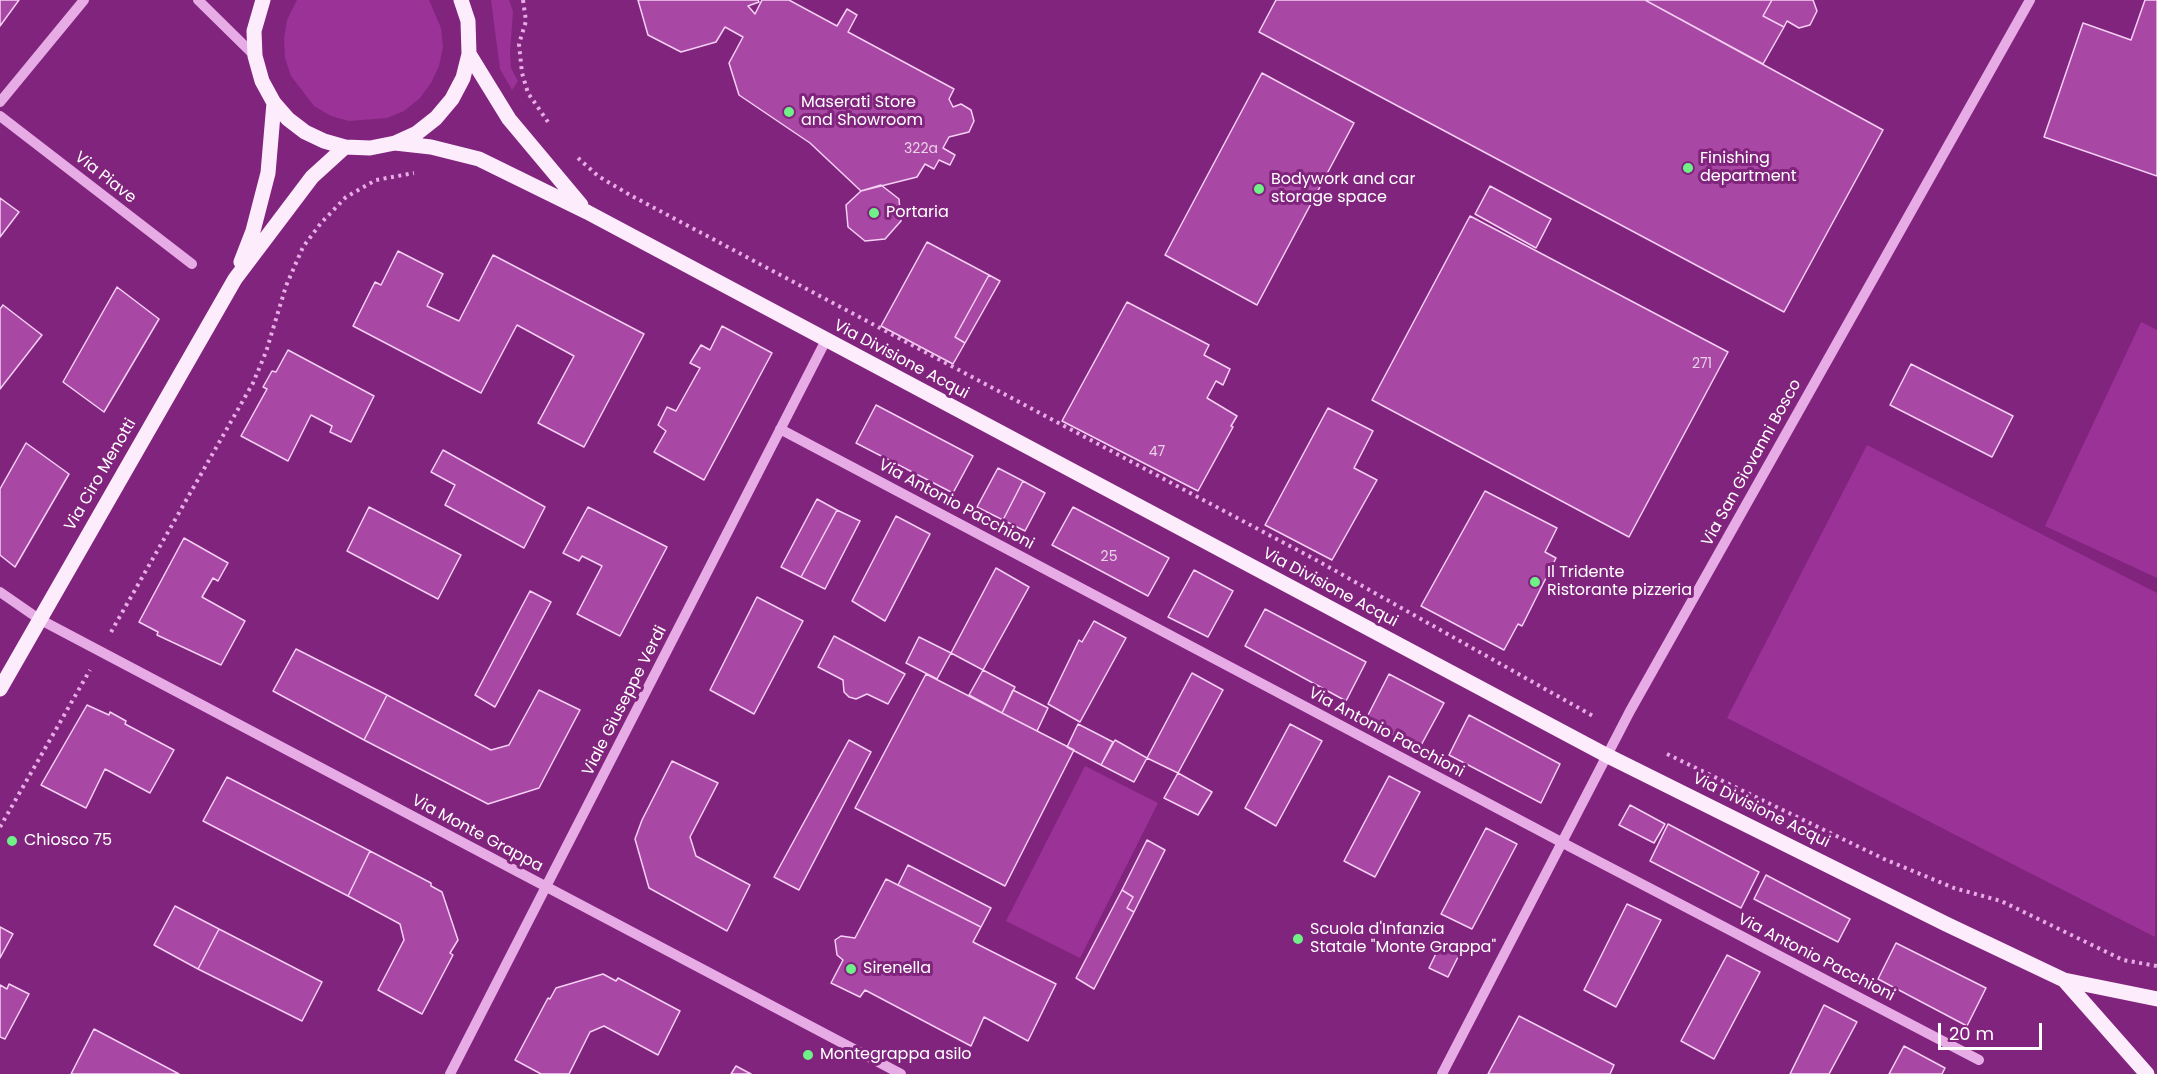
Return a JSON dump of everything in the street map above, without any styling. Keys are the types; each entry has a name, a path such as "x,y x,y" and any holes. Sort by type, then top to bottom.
{"main road":[{"path":"263,0 254,31 255,56 262,81 274,102 288,119 305,132 345,147 370,148 395,143 417,133 447,106 463,78 469,54 468,21 472,0"},
{"path":"461,0 468,21"},
{"name":"Via Divisione Acqui","path":"469,54 509,119 587,212"},
{"name":"Via Ciro Menotti","path":"235,279 253,231 268,173 274,102"},
{"name":"Via Divisione Acqui","path":"395,143 431,147 479,159 587,212 1606,755 2064,980 2157,999"},
{"name":"Via Ciro Menotti","path":"0,689 235,279 312,177 345,147"},
{"name":"Via Divisione Acqui","path":"2064,980 2147,1074"}],"street":[{"path":"0,102 84,0"},
{"path":"198,0 255,56"},
{"name":"Via San Giovanni Bosco","path":"1442,1074 1563,843 1606,755 2030,0"},
{"name":"Via Piave","path":"0,116 192,264"},
{"name":"Viale Giuseppe Verdi","path":"450,1074 826,340"},
{"name":"Via Antonio Pacchioni","path":"780,429 1979,1060"},
{"name":"Via Monte Grappa","path":"0,592 39,619 546,889 901,1074"}],"path":[{"path":"523,0 526,21 519,44 522,73 528,93 550,125"},
{"path":"571,150 598,176 630,195 1318,561 1620,731"},
{"path":"0,827 253,383 266,352 286,286 303,247 321,223 346,198 376,180 413,173 423,174"},
{"path":"1662,752 1884,859 1954,888 2001,902 2123,960 2157,966"}],"shaded area":[{"path":"297,0 429,0 441,28 443,47 439,66 431,83 420,98 404,111 387,118 349,121 331,116 314,106 291,76 285,58 284,39 287,20"},
{"path":"491,0 509,0 513,11 511,68 518,81 512,90 500,69"},
{"path":"2141,322 2157,330 2157,578 2045,526"},
{"path":"1867,445 2157,593 2155,937 1727,718"},
{"path":"1085,766 1158,803 1080,958 1006,921"}],"building":[{"path":"0,0 19,0 0,26"},
{"path":"638,0 758,0 759,2 748,6 755,14 762,0 789,0 837,26 847,9 857,15 848,32 954,89 949,99 953,107 961,104 971,110 974,121 969,132 949,137 943,148 955,155 950,165 939,160 934,169 925,164 917,177 861,191 810,143 739,95 729,63 743,37 725,27 716,42 681,52 648,35"},
{"name":"Finishing department","path":"1276,0 1645,0 1883,130 1784,312 1259,32"},
{"path":"1645,0 1772,0 1763,16 1784,27 1763,64"},
{"path":"1772,0 1813,0 1817,11 1810,25 1799,28 1787,21 1784,27 1763,16"},
{"path":"2145,0 2157,0 2157,176 2044,137 2083,23 2131,40"},
{"name":"Bodywork and car storage space","path":"1262,73 1354,123 1257,305 1165,255"},
{"name":"Portaria","path":"881,185 899,199 901,221 885,239 865,241 848,227 846,205 861,191"},
{"path":"1490,186 1551,219 1536,248 1475,214"},
{"path":"0,198 19,212 0,237"},
{"path":"1470,216 1728,352 1629,537 1372,400"},
{"path":"927,242 989,275 955,337 965,343 953,364 881,326"},
{"path":"398,251 443,274 427,306 459,321 493,255 644,334 584,447 538,423 574,356 517,325 481,393 353,326 375,282 381,285"},
{"path":"989,275 1000,281 965,343 955,337"},
{"path":"117,287 159,319 104,412 63,382"},
{"path":"1127,302 1209,345 1204,355 1230,369 1223,385 1216,381 1207,398 1237,416 1198,491 1062,421"},
{"path":"3,305 42,335 0,389 0,309"},
{"path":"722,326 772,353 704,480 654,452 666,431 658,425 667,407 676,411 700,368 690,363 701,345 710,350"},
{"path":"288,350 374,396 351,442 330,432 332,426 311,415 288,461 241,436 267,389 263,387 272,371 276,372"},
{"path":"1911,364 2013,416 1992,457 1890,405"},
{"path":"876,405 973,456 953,493 856,443"},
{"path":"1328,408 1373,431 1354,468 1377,480 1332,560 1265,525"},
{"path":"26,443 69,474 15,567 0,555 0,489"},
{"path":"443,450 545,507 524,548 445,505 455,485 431,472"},
{"path":"998,468 1023,481 1003,520 977,507"},
{"path":"1023,481 1045,493 1025,531 1003,520"},
{"path":"1485,491 1557,528 1545,552 1556,558 1522,626 1518,624 1504,650 1421,606"},
{"path":"817,499 837,510 801,577 781,567"},
{"path":"369,507 461,555 438,599 347,551"},
{"path":"588,507 667,547 620,636 577,614 602,566 582,556 579,561 563,553"},
{"path":"1073,507 1169,558 1148,596 1052,545"},
{"path":"837,510 860,521 825,589 801,577"},
{"path":"896,516 930,534 885,621 852,601"},
{"path":"184,538 228,563 218,581 213,578 202,597 245,621 221,665 157,635 158,632 139,622"},
{"path":"996,568 1029,587 983,670 951,653"},
{"path":"1194,570 1233,591 1208,637 1168,617"},
{"path":"530,591 551,602 495,707 475,695"},
{"path":"757,597 803,621 754,714 710,690"},
{"path":"1265,609 1366,662 1346,701 1245,646"},
{"path":"1094,621 1126,638 1080,722 1048,704 1079,640 1082,642"},
{"path":"834,636 905,674 888,704 867,694 856,699 849,697 844,692 843,680 818,667"},
{"path":"919,637 951,653 937,679 906,663"},
{"path":"296,649 387,695 364,740 273,691"},
{"path":"983,670 1015,687 1002,713 969,695"},
{"path":"1192,673 1223,690 1178,773 1147,758"},
{"path":"926,674 1074,750 1005,886 855,808"},
{"path":"1389,674 1444,703 1419,749 1366,719"},
{"path":"539,690 580,710 539,788 488,804 364,740 387,695 491,750 509,745"},
{"path":"1013,690 1048,708 1037,731 1002,713"},
{"path":"87,705 109,715 110,712 126,721 125,724 174,750 150,793 105,769 86,808 41,785"},
{"path":"1469,715 1560,764 1541,803 1449,755"},
{"path":"1078,724 1113,742 1101,765 1067,747"},
{"path":"1290,724 1322,741 1276,826 1245,808"},
{"path":"849,740 871,752 799,890 774,877"},
{"path":"1115,740 1147,758 1134,782 1101,765"},
{"path":"672,761 718,783 690,837 696,856 750,885 727,931 649,888 635,839 642,820"},
{"path":"1178,773 1212,792 1198,815 1164,798"},
{"path":"1389,776 1420,792 1375,877 1344,861"},
{"path":"227,777 370,851 348,896 203,821"},
{"path":"1630,805 1665,824 1654,843 1619,825"},
{"path":"1668,824 1759,872 1741,908 1650,861"},
{"path":"1486,828 1517,844 1472,929 1441,914"},
{"path":"1147,840 1165,850 1134,912 1127,908 1133,897 1122,890"},
{"path":"370,851 431,883 431,886 442,892 458,940 450,953 453,955 422,1014 378,990 404,940 400,924 348,896"},
{"path":"908,865 991,908 981,927 898,885"},
{"path":"1766,875 1850,919 1838,942 1754,899"},
{"path":"886,879 981,927 973,942 1056,984 1028,1041 984,1017 971,1046 865,990 860,997 831,983 843,960 837,955 835,940 841,936 855,938"},
{"path":"1122,890 1133,897 1127,908 1134,912 1094,989 1076,978"},
{"path":"1627,904 1661,920 1616,1007 1584,990"},
{"path":"175,906 219,929 198,969 154,945"},
{"path":"0,927 13,934 0,958"},
{"path":"219,929 322,982 302,1021 198,969"},
{"path":"1441,943 1460,953 1448,977 1429,968"},
{"path":"1896,943 1986,988 1967,1026 1878,979"},
{"path":"1727,955 1760,972 1714,1059 1681,1041"},
{"path":"603,974 616,981 618,978 680,1011 658,1055 604,1026 590,1032 569,1074 541,1074 515,1060 548,998 550,999 556,988"},
{"path":"9,984 29,994 5,1039 0,1037 0,985 7,989"},
{"path":"1824,1005 1857,1022 1829,1074 1790,1074"},
{"path":"1519,1016 1614,1065 1610,1074 1488,1074"},
{"path":"94,1029 179,1074 71,1074"},
{"path":"1904,1046 1945,1068 1942,1074 1889,1074"},
{"path":"736,1066 751,1074 731,1074"}],"place":[{"name":"Maserati Store and Showroom","path":"789,112"},
{"name":"Finishing department","path":"1688,168"},
{"name":"Bodywork and car storage space","path":"1259,189"},
{"name":"Portaria","path":"874,213"},
{"name":"Il Tridente Ristorante pizzeria","path":"1535,582"},
{"name":"Chiosco 75","path":"12,841"},
{"name":"Scuola d'Infanzia Statale \"Monte Grappa\"","path":"1298,939"},
{"name":"Sirenella","path":"851,969"},
{"name":"Montegrappa asilo","path":"808,1055"}]}
